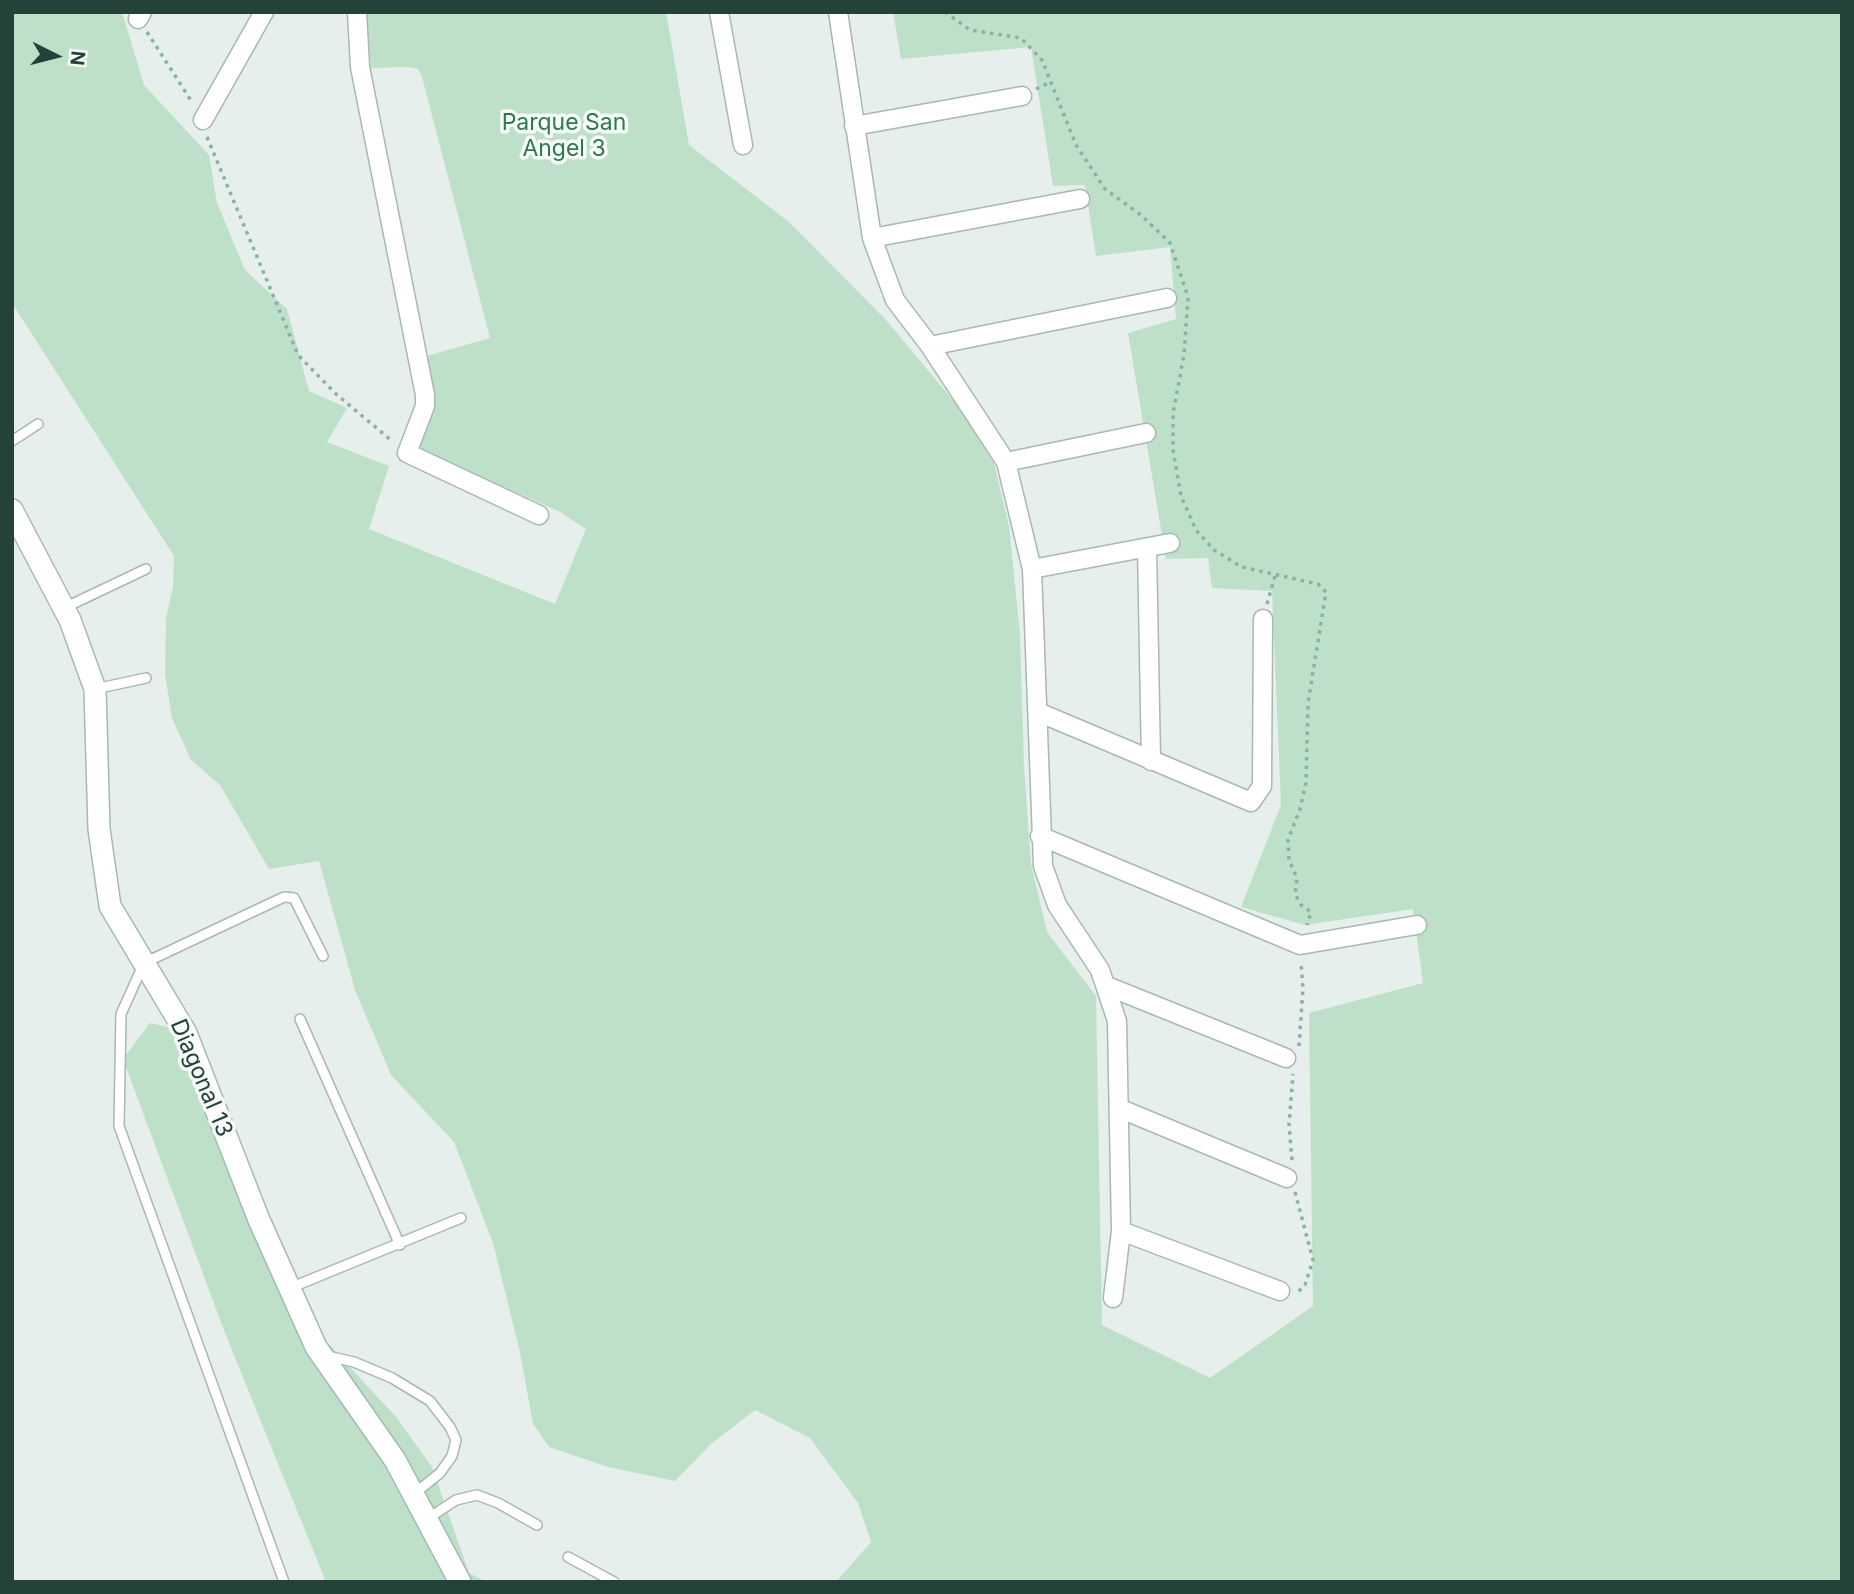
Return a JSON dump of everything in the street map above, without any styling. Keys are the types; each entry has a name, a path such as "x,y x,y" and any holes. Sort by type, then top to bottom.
{"street":[{"path":"204,120 264,12"},
{"path":"357,12 360,67 425,395 425,406 407,453 539,515"},
{"path":"719,12 743,145"},
{"path":"838,12 872,238 895,300 930,346 1006,462 1032,569 1043,866 1051,893 1092,956 1107,986 1117,1021 1121,1109 1121,1231 1113,1298"},
{"path":"854,126 1022,96"},
{"path":"872,238 1080,199"},
{"path":"930,346 1167,298"},
{"path":"1006,462 1146,433"},
{"name":"Diagonal 13","path":"12,510 64,608 95,689 99,829 110,906 186,1033 260,1220 322,1355 395,1460 460,1582"},
{"path":"1032,569 1170,543"},
{"path":"1147,548 1151,761"},
{"path":"1038,712 1251,802 1262,786 1263,620"},
{"path":"1040,836 1300,945 1417,925"},
{"path":"1107,986 1293,1058"},
{"path":"1121,1109 1291,1178"},
{"path":"1121,1231 1280,1291"}],"lane":[{"path":"12,441 38,424"},
{"path":"64,608 146,569"},
{"path":"95,689 146,678"},
{"path":"284,1582 119,1126 121,1014 144,963 284,897 294,898 323,956"},
{"path":"300,1019 400,1245"},
{"path":"290,1288 461,1219"},
{"path":"322,1355 354,1362 392,1378 430,1401 450,1427 456,1440 452,1456 440,1473 412,1495"},
{"path":"426,1520 456,1500 477,1495 498,1503 537,1525"},
{"path":"568,1557 614,1582"}],"path":[{"path":"945,12 971,30 1021,38 1042,60 1076,145 1105,189 1141,215 1170,243 1188,297 1184,355 1172,431 1181,496 1196,530 1214,550 1242,567 1318,584 1326,592 1308,703 1306,783 1300,809 1288,840 1289,860 1297,878 1296,894 1301,905 1311,912 1300,945 1303,988 1293,1058 1289,1125 1291,1178 1312,1260 1302,1289 1292,1294 1280,1291"},
{"path":"140,16 204,120 208,142 298,355 336,394 407,453"},
{"path":"1263,620 1275,576"}],"green space":[{"name":"Parque San Angel 3","path":"12,12 122,12 144,85 209,155 217,203 245,270 287,309 309,391 347,408 327,442 389,466 369,529 555,604 586,529 560,512 417,448 423,357 490,338 422,77 418,69 408,67 371,68 366,12 666,12 689,145 789,222 886,320 961,410 994,463 1009,526 1020,634 1024,766 1031,864 1047,932 1096,996 1102,1325 1210,1378 1313,1306 1309,1013 1423,983 1413,909 1305,925 1241,907 1281,805 1272,591 1212,588 1208,558 1166,559 1128,333 1176,319 1170,247 1096,256 1085,185 1053,186 1031,47 901,59 893,12 1842,12 1842,1582 836,1582 871,1542 858,1503 810,1438 755,1410 711,1444 675,1481 608,1467 549,1447 533,1424 520,1352 493,1243 454,1142 391,1075 355,990 319,861 269,869 220,785 191,760 172,718 165,674 166,618 173,587 174,556 12,303"},
{"path":"150,1023 184,1031 288,1279 325,1340 397,1418 432,1467 469,1573 487,1582 326,1582 225,1333 123,1059"}]}
